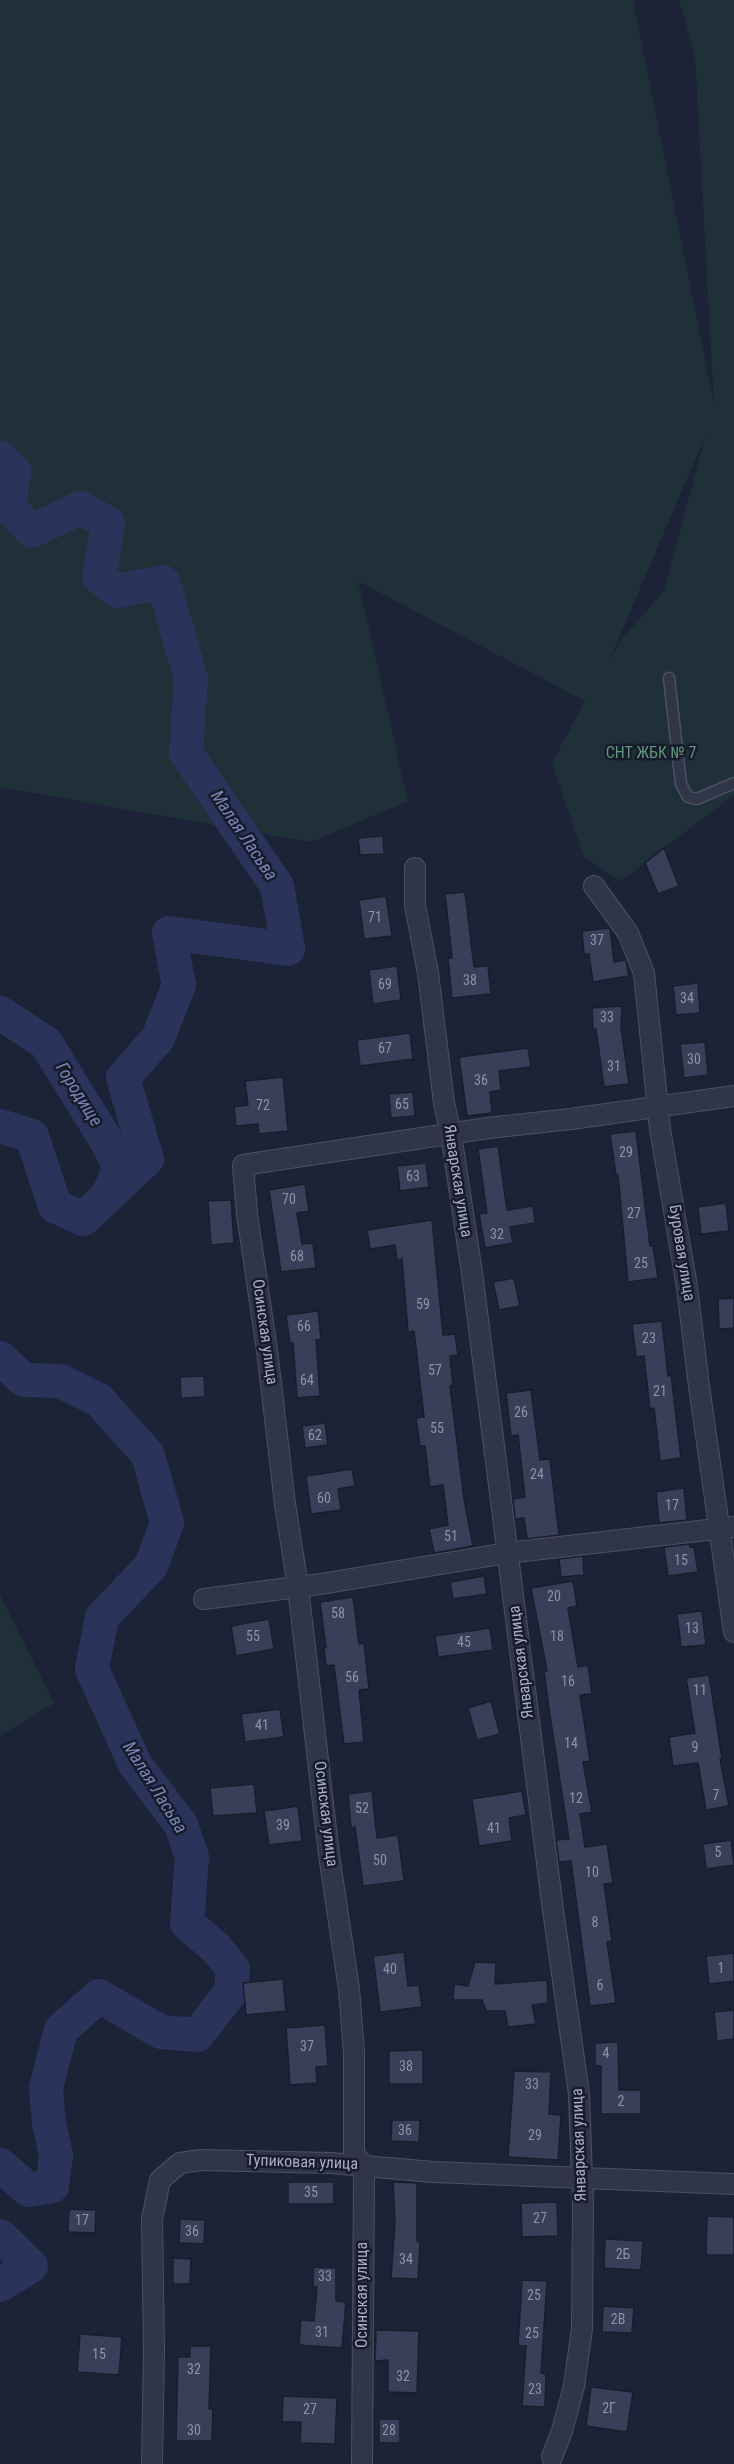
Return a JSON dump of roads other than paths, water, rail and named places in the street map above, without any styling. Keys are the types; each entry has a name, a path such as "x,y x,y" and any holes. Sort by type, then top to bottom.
{"street":[{"name":"Январская улица","path":"415,868 414,905 428,973 439,1071 472,1273 553,1910 574,2045 582,2124 582,2329 574,2386 562,2431 552,2457"},
{"name":"Буровая улица","path":"594,886 628,933 644,973 660,1129 727,1528 734,1632"},
{"path":"451,1134 734,1096"},
{"name":"Осинская улица","path":"362,2464 363,2165 354,2154 355,2083 349,1989 329,1856 298,1587 286,1515 267,1350 247,1215 243,1165 451,1134"},
{"path":"204,1599 298,1587 507,1553 727,1528"},
{"name":"Тупиковая улица","path":"152,2464 154,2338 152,2219 160,2180 180,2163 201,2160 363,2165 433,2172 734,2184"}],"lane":[{"path":"669,678 681,784 688,797 697,799 734,783"}],"waterway":[{"name":"Малая Ласьва","path":"0,458 14,471 9,507 32,531 80,508 108,523 99,577 117,591 163,582 191,678 186,753 277,886 288,949 169,933 179,985 158,1038 123,1078 147,1159 83,1219 55,1206 32,1136 0,1126"},
{"name":"Городище","path":"0,1013 46,1043 109,1145 120,1169 106,1198"},
{"name":"Малая Ласьва","path":"0,1358 24,1380 60,1381 99,1400 148,1455 167,1523 151,1566 102,1617 92,1669 135,1764 181,1825 192,1857 187,1923 216,1948 233,1969 231,1992 197,2035 161,2032 99,1996 61,2030 46,2088 49,2123 56,2156 52,2186 29,2190 0,2165"},
{"name":"Малая Ласьва","path":"0,2236 31,2266 0,2285"}],"park label":[{"name":"СНТ ЖБК № 7","path":"651,754"}]}
